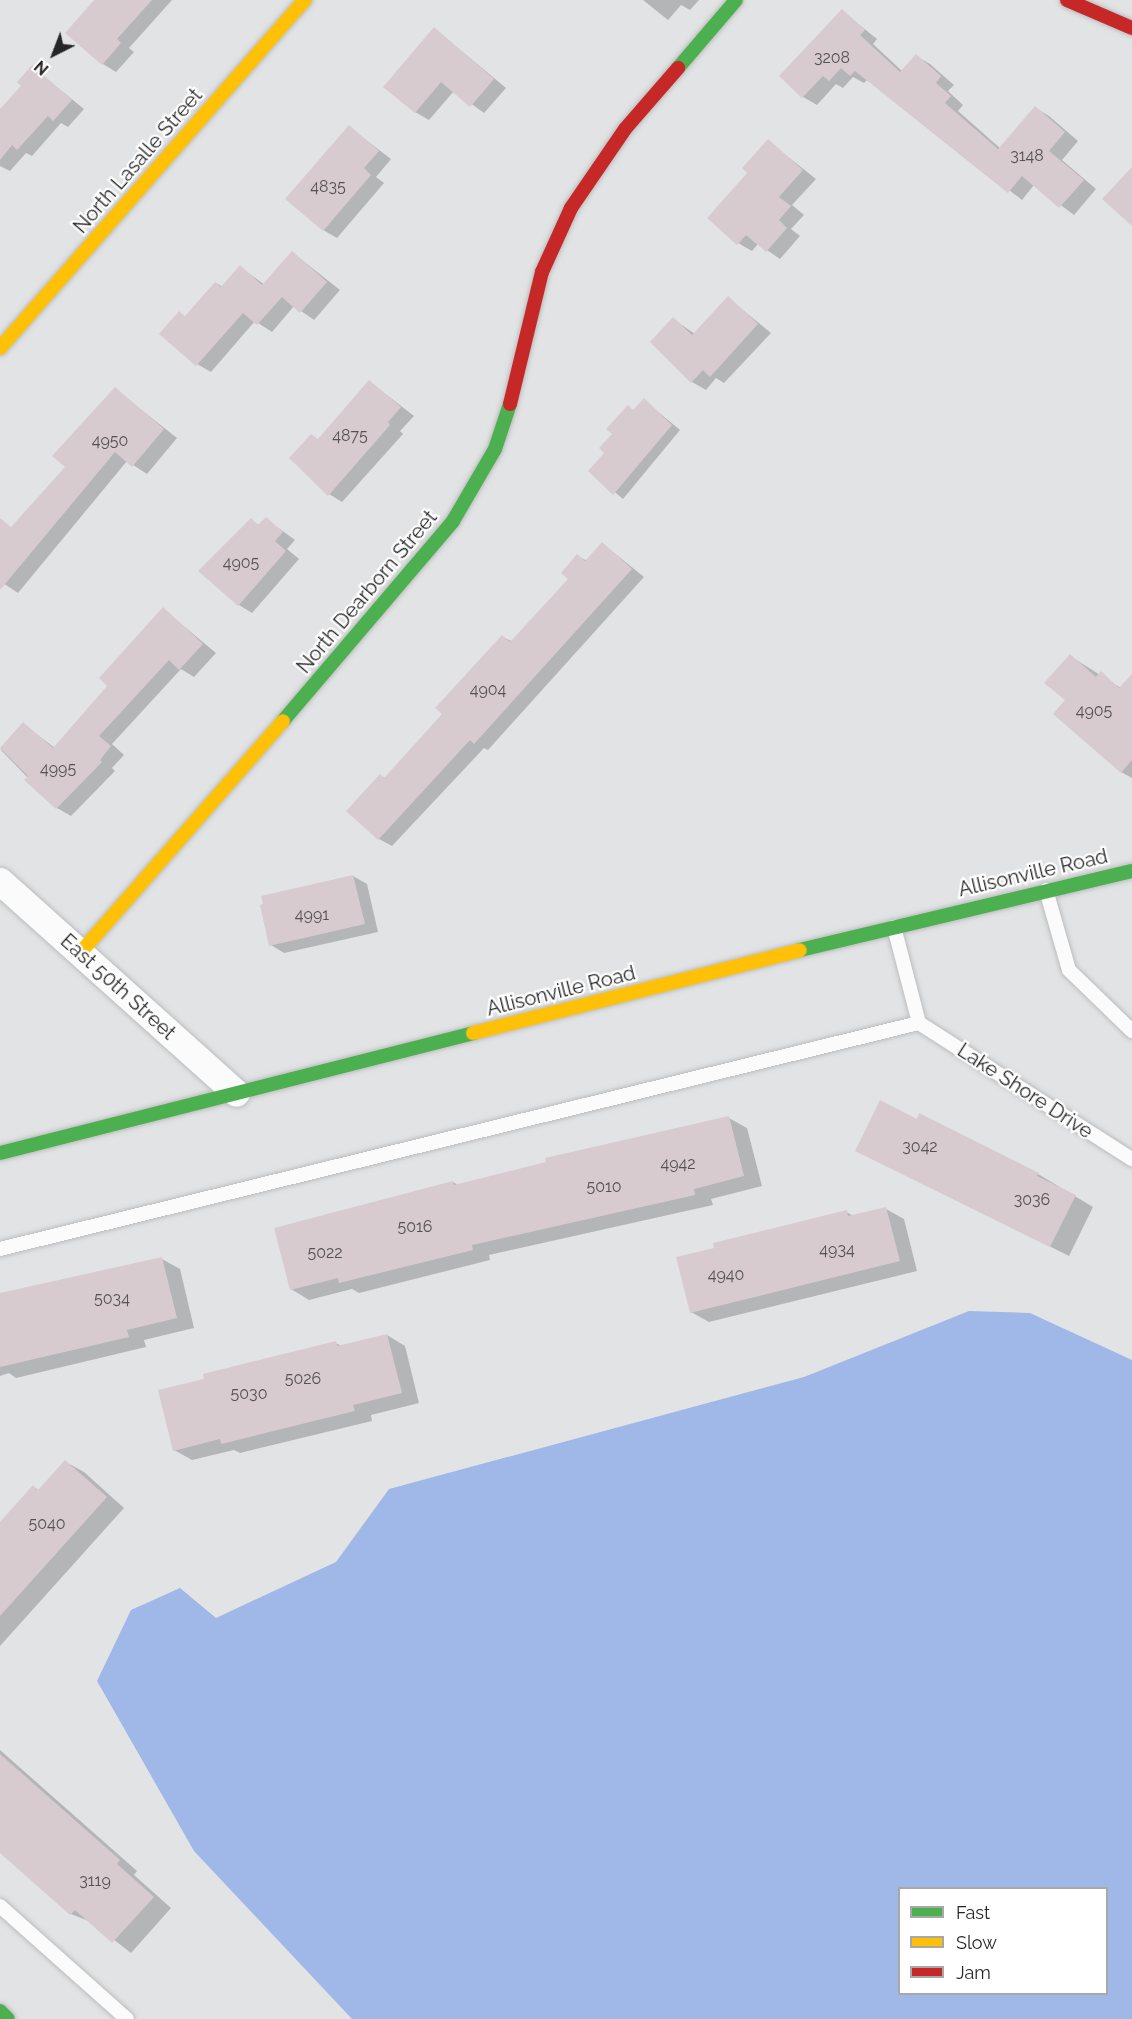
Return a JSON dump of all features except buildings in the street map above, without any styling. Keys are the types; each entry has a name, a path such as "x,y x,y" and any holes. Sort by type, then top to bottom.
{"street":[{"name":"North Lasalle Street","path":"0,348 305,0"},
{"name":"North Dearborn Street","path":"80,953 420,564 453,521 483,473 502,430 542,272 571,208 625,129 736,0"},
{"path":"1066,0 1132,28"},
{"name":"Allisonville Road","path":"0,1153 894,927 1132,871"},
{"name":"East 50th Street","path":"0,881 236,1093"},
{"path":"0,2011 8,2019"}],"lane":[{"path":"1046,890 1069,970 1132,1031"},
{"path":"0,1249 919,1023 894,927"},
{"name":"Lake Shore Drive","path":"919,1023 1132,1159"},
{"path":"0,1906 127,2019"}],"water":[{"path":"969,1311 1030,1313 1132,1360 1132,2019 352,2019 194,1851 97,1681 131,1610 180,1588 216,1618 336,1562 389,1489 804,1377"}],"traffic: fast":[{"path":"678,68 736,0"},
{"path":"283,721 453,521 495,449 510,404"},
{"path":"800,950 1132,871"},
{"path":"0,1153 473,1033"},
{"path":"0,2011 8,2019"}],"traffic: slow":[{"path":"0,348 305,0"},
{"path":"80,953 283,721"},
{"path":"473,1033 800,950"}],"traffic: jam":[{"path":"1067,0 1132,28"},
{"path":"510,404 542,272 571,208 625,129 678,68"}]}
